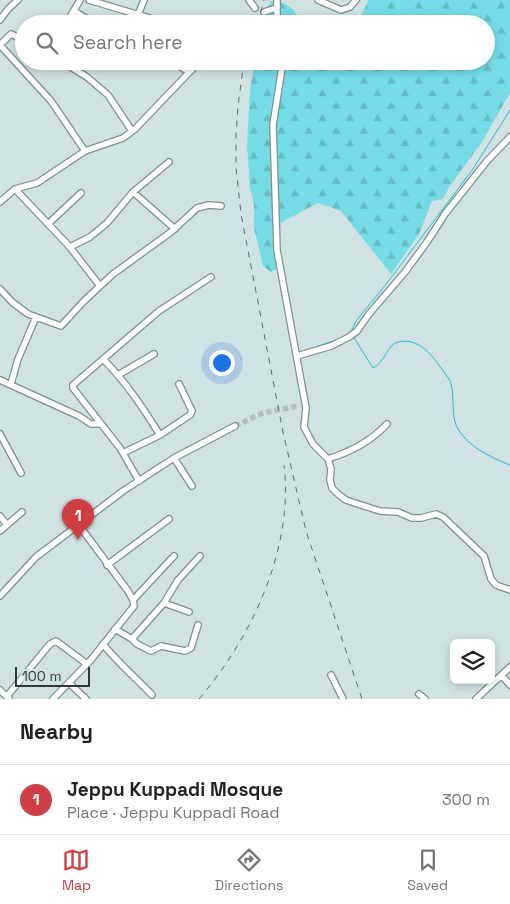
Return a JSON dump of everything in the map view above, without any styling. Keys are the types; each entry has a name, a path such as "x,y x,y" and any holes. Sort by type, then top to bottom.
{"street":[{"path":"0,20 18,0"},
{"path":"72,15 80,0"},
{"path":"89,0 138,15 144,0"},
{"path":"249,0 254,8"},
{"path":"276,15 277,0"},
{"path":"318,0 341,10 350,7 356,0"},
{"path":"264,12 276,8"},
{"path":"74,11 81,15"},
{"path":"15,36 11,34 0,45 15,61"},
{"path":"23,70 51,101 85,151"},
{"path":"76,70 88,77 108,95 132,131"},
{"path":"0,202 15,189 36,183 85,151 123,138 189,72 186,70"},
{"path":"282,70 273,125 277,250 305,404 304,427 307,436 319,451 328,458 331,469 330,480 332,488 346,500 380,511 398,512 412,518 436,514 443,518 484,556 491,579 496,585 510,590"},
{"path":"296,356 331,346 352,335 405,272 428,242 445,214 487,161 510,137"},
{"path":"68,246 72,246 90,237 107,223 133,192 169,162"},
{"path":"15,189 68,246 100,286"},
{"path":"48,224 82,192"},
{"path":"133,192 174,229"},
{"path":"0,289 12,302 28,314 61,326 113,274 174,229 197,208 209,205 221,206"},
{"path":"138,481 123,453 73,388 73,385 159,311 211,277"},
{"path":"9,384 36,317"},
{"path":"118,375 154,354"},
{"path":"103,359 137,400 160,435"},
{"path":"0,380 91,424 101,424"},
{"path":"0,387 9,384"},
{"path":"123,453 160,435 190,415 192,411 179,384"},
{"path":"298,406 305,404"},
{"path":"328,458 354,449 367,442 387,424"},
{"path":"0,596 36,557 78,524 174,458 235,426"},
{"path":"1,439 20,473"},
{"path":"174,458 192,486"},
{"path":"0,531 22,512"},
{"path":"0,516 7,525"},
{"path":"107,565 169,519"},
{"path":"53,699 87,664 134,606 133,600 78,524"},
{"path":"133,600 174,556"},
{"path":"132,639 164,603 178,580 200,556"},
{"path":"164,603 189,612"},
{"path":"115,629 137,644 152,651 161,646 185,651 190,648 198,625"},
{"path":"0,690 8,698 13,688 50,644 56,641 87,664"},
{"path":"103,644 152,695"},
{"path":"476,699 510,668"},
{"path":"331,675 343,699"},
{"path":"502,676 510,685"},
{"path":"69,683 86,699"},
{"path":"419,694 426,699"}],"green space":[{"path":"369,0 510,0 510,93 482,142 449,187 443,199 432,201 419,234 391,274 341,211 318,203 278,224 282,267 271,272 263,266 254,228 254,205 250,188 247,145 250,90 253,70 495,70 495,15 361,15"},
{"path":"271,1 277,1 290,7 298,15 265,15"}],"waterway":[{"path":"351,332 356,321 473,169 510,110"},
{"path":"353,336 373,368 377,366 394,343 412,342 425,349 435,359 450,380 453,411 456,425 460,432 479,450 510,465"},
{"path":"307,350 339,339"}],"tunnel":[{"path":"235,426 263,413 298,406"}],"railway":[{"path":"260,15 264,0"},
{"path":"243,70 236,136 236,168 241,214 283,432 306,531 362,699"},
{"path":"199,699 236,648 252,620 265,590 282,528 285,496 284,465"}],"place":[{"name":"Jeppu Kuppadi Mosque","path":"78,540"}]}
